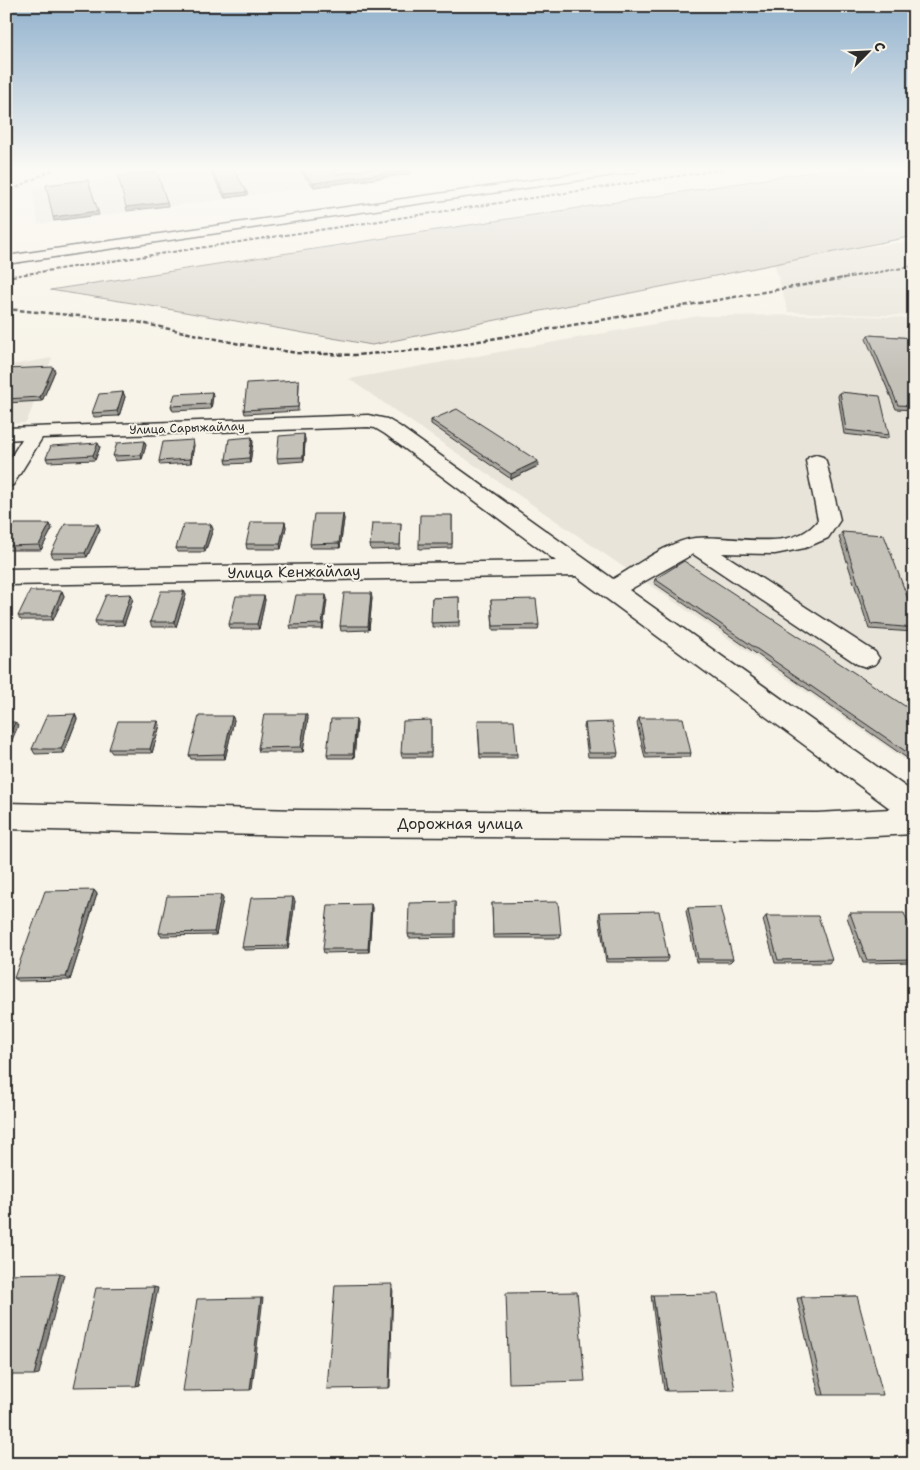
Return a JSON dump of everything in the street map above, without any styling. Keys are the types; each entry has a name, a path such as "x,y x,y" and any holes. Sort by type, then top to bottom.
{"street":[{"path":"6,260 161,238"},
{"name":"Улица Сарыжайлау","path":"6,434 368,421 380,423 582,568"},
{"path":"6,481 35,434"},
{"path":"612,590 681,550 695,545 775,547 797,544 820,533 829,520 816,460"},
{"path":"695,545 866,658"},
{"path":"582,568 914,810"},
{"name":"Улица Кенжайлау","path":"6,577 582,568"},
{"name":"Дорожная улица","path":"6,816 299,823 807,826 914,821"}],"shaded area":[{"path":"388,238 906,238 372,345 50,290"},
{"path":"914,241 914,316 788,312 773,259"},
{"path":"843,315 914,318 914,766 349,379 699,316"},
{"path":"52,358 26,423 6,424 6,366"}],"building":[{"path":"868,335 914,338 914,406 898,405"},
{"path":"53,367 40,397 6,399 6,369"},
{"path":"299,380 298,407 244,410 247,383"},
{"path":"123,392 117,411 92,413 99,394"},
{"path":"212,392 210,404 171,406 175,394"},
{"path":"840,392 880,396 889,435 846,430"},
{"path":"457,409 538,461 511,474 431,420"},
{"path":"304,434 303,457 277,458 279,436"},
{"path":"252,437 249,458 226,460 229,439"},
{"path":"193,440 190,459 159,461 163,442"},
{"path":"144,441 141,455 113,456 117,443"},
{"path":"98,443 93,455 46,458 51,446"},
{"path":"314,514 343,514 339,543 310,544"},
{"path":"420,515 452,515 452,544 419,544"},
{"path":"251,522 285,522 280,544 246,544"},
{"path":"372,523 401,523 400,545 370,545"},
{"path":"15,524 50,524 39,545 6,546 6,541"},
{"path":"65,524 98,524 85,553 51,553"},
{"path":"184,524 211,524 204,548 176,548"},
{"path":"842,532 884,535 914,615 914,628 871,624"},
{"path":"684,561 914,712 914,757 655,579"},
{"path":"30,591 62,591 51,616 18,616"},
{"path":"161,591 184,591 174,622 150,622"},
{"path":"344,593 371,593 368,626 340,626"},
{"path":"131,594 122,621 95,621 106,595"},
{"path":"296,595 326,595 322,624 290,625"},
{"path":"236,596 264,596 257,624 229,624"},
{"path":"459,597 459,622 431,623 432,598"},
{"path":"536,599 539,625 493,626 491,600"},
{"path":"75,714 61,749 32,749 47,715"},
{"path":"264,714 306,714 301,747 258,748"},
{"path":"199,716 232,716 224,754 189,755"},
{"path":"639,718 683,718 691,753 646,753"},
{"path":"331,719 356,719 353,754 327,754"},
{"path":"431,720 431,753 401,753 403,721"},
{"path":"478,720 514,720 517,754 480,754"},
{"path":"118,721 158,721 150,749 109,749"},
{"path":"6,722 15,722 6,742"},
{"path":"612,722 618,753 589,753 585,723"},
{"path":"94,890 66,977 14,978 45,891"},
{"path":"221,895 214,932 159,933 167,896"},
{"path":"293,897 287,946 242,947 251,898"},
{"path":"455,902 455,934 408,934 409,903"},
{"path":"558,902 561,934 493,935 492,903"},
{"path":"371,904 368,949 323,949 328,905"},
{"path":"720,907 733,959 698,959 688,908"},
{"path":"659,911 668,958 607,959 600,912"},
{"path":"850,913 904,913 914,937 914,959 867,960"},
{"path":"766,916 818,916 832,959 778,960"},
{"path":"60,1273 34,1375 6,1375 6,1274"},
{"path":"392,1284 389,1388 327,1389 335,1285"},
{"path":"154,1287 136,1386 74,1387 96,1288"},
{"path":"577,1292 585,1381 509,1383 506,1293"},
{"path":"718,1294 735,1390 667,1391 653,1295"},
{"path":"857,1296 883,1395 824,1395 801,1297"},
{"path":"261,1298 250,1390 183,1391 197,1299"}],"railway":[{"path":"6,277 268,238"},
{"path":"838,279 914,266"},
{"path":"6,309 132,321 240,344 297,353 355,355 433,349 845,278"}]}
